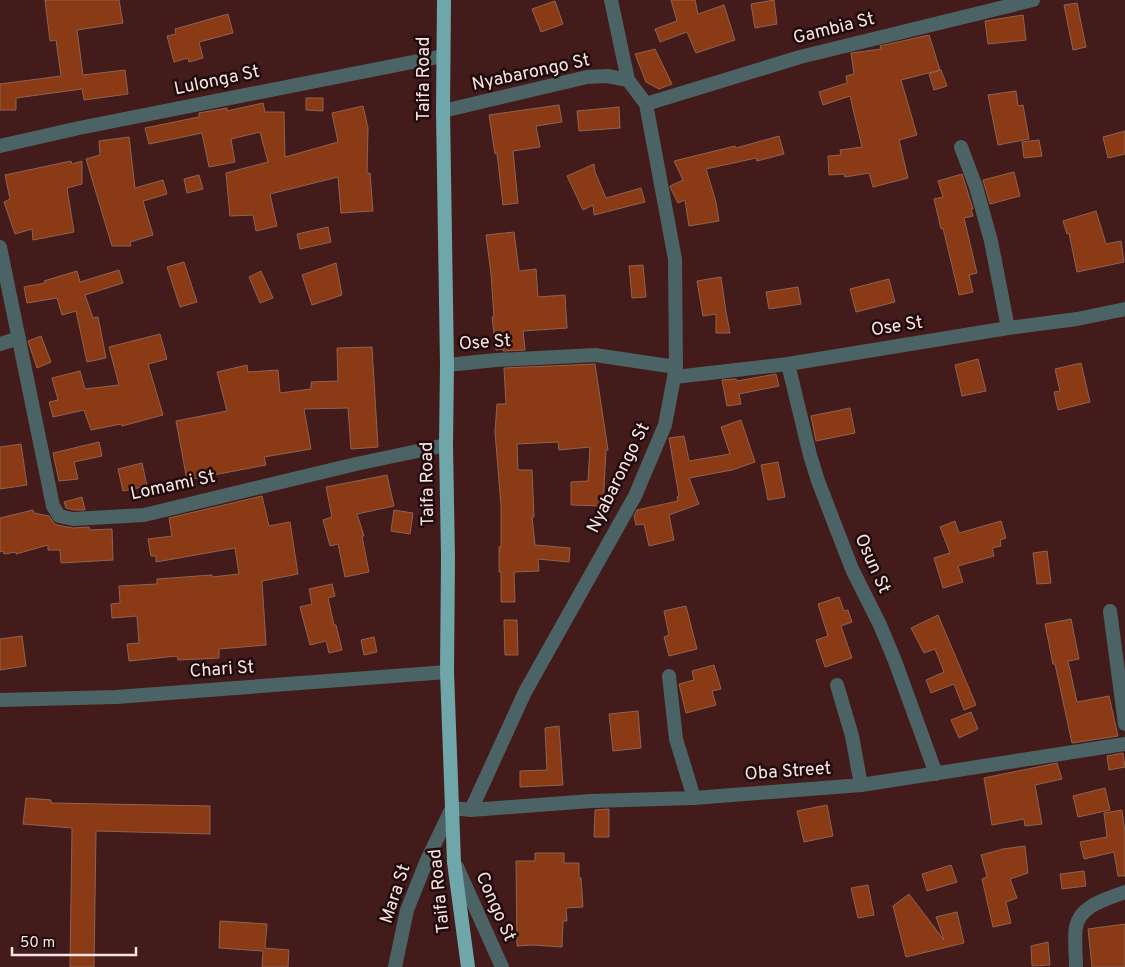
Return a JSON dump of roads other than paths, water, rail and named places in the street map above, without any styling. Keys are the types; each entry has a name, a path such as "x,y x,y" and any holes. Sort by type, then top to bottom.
{"highway":[{"name":"Taifa Road","path":"444,0 443,111 448,557 447,672 454,862 468,967"}],"street":[{"name":"Nyabarongo St","path":"471,810 525,692 635,496 665,425 675,372 675,259 646,104 628,80 611,0"},
{"name":"Gambia St","path":"646,104 800,57 1033,0"},
{"name":"Lulonga St","path":"0,146 88,126 443,56"},
{"name":"Nyabarongo St","path":"443,111 587,77 608,76 628,80"},
{"path":"961,147 976,187 991,241 1008,328"},
{"name":"Lomami St","path":"0,247 53,506 59,516 73,519 144,515 356,464 446,445"},
{"name":"Ose St","path":"447,365 595,355 675,372 788,364 1008,328 1077,319 1125,309"},
{"path":"0,344 19,338"},
{"name":"Osun St","path":"788,364 818,481 852,569 880,625 895,662 936,774"},
{"path":"1110,611 1125,724"},
{"name":"Chari St","path":"0,700 116,697 447,672"},
{"path":"669,676 676,739 694,798"},
{"path":"837,685 852,736 861,785"},
{"name":"Oba Street","path":"452,808 471,810 591,801 694,798 861,785 1125,744"},
{"name":"Mara St","path":"395,967 407,910 426,860 452,808"},
{"name":"Congo St","path":"454,862 502,967"},
{"path":"1076,967 1076,927 1082,914 1095,904 1125,892"}]}
